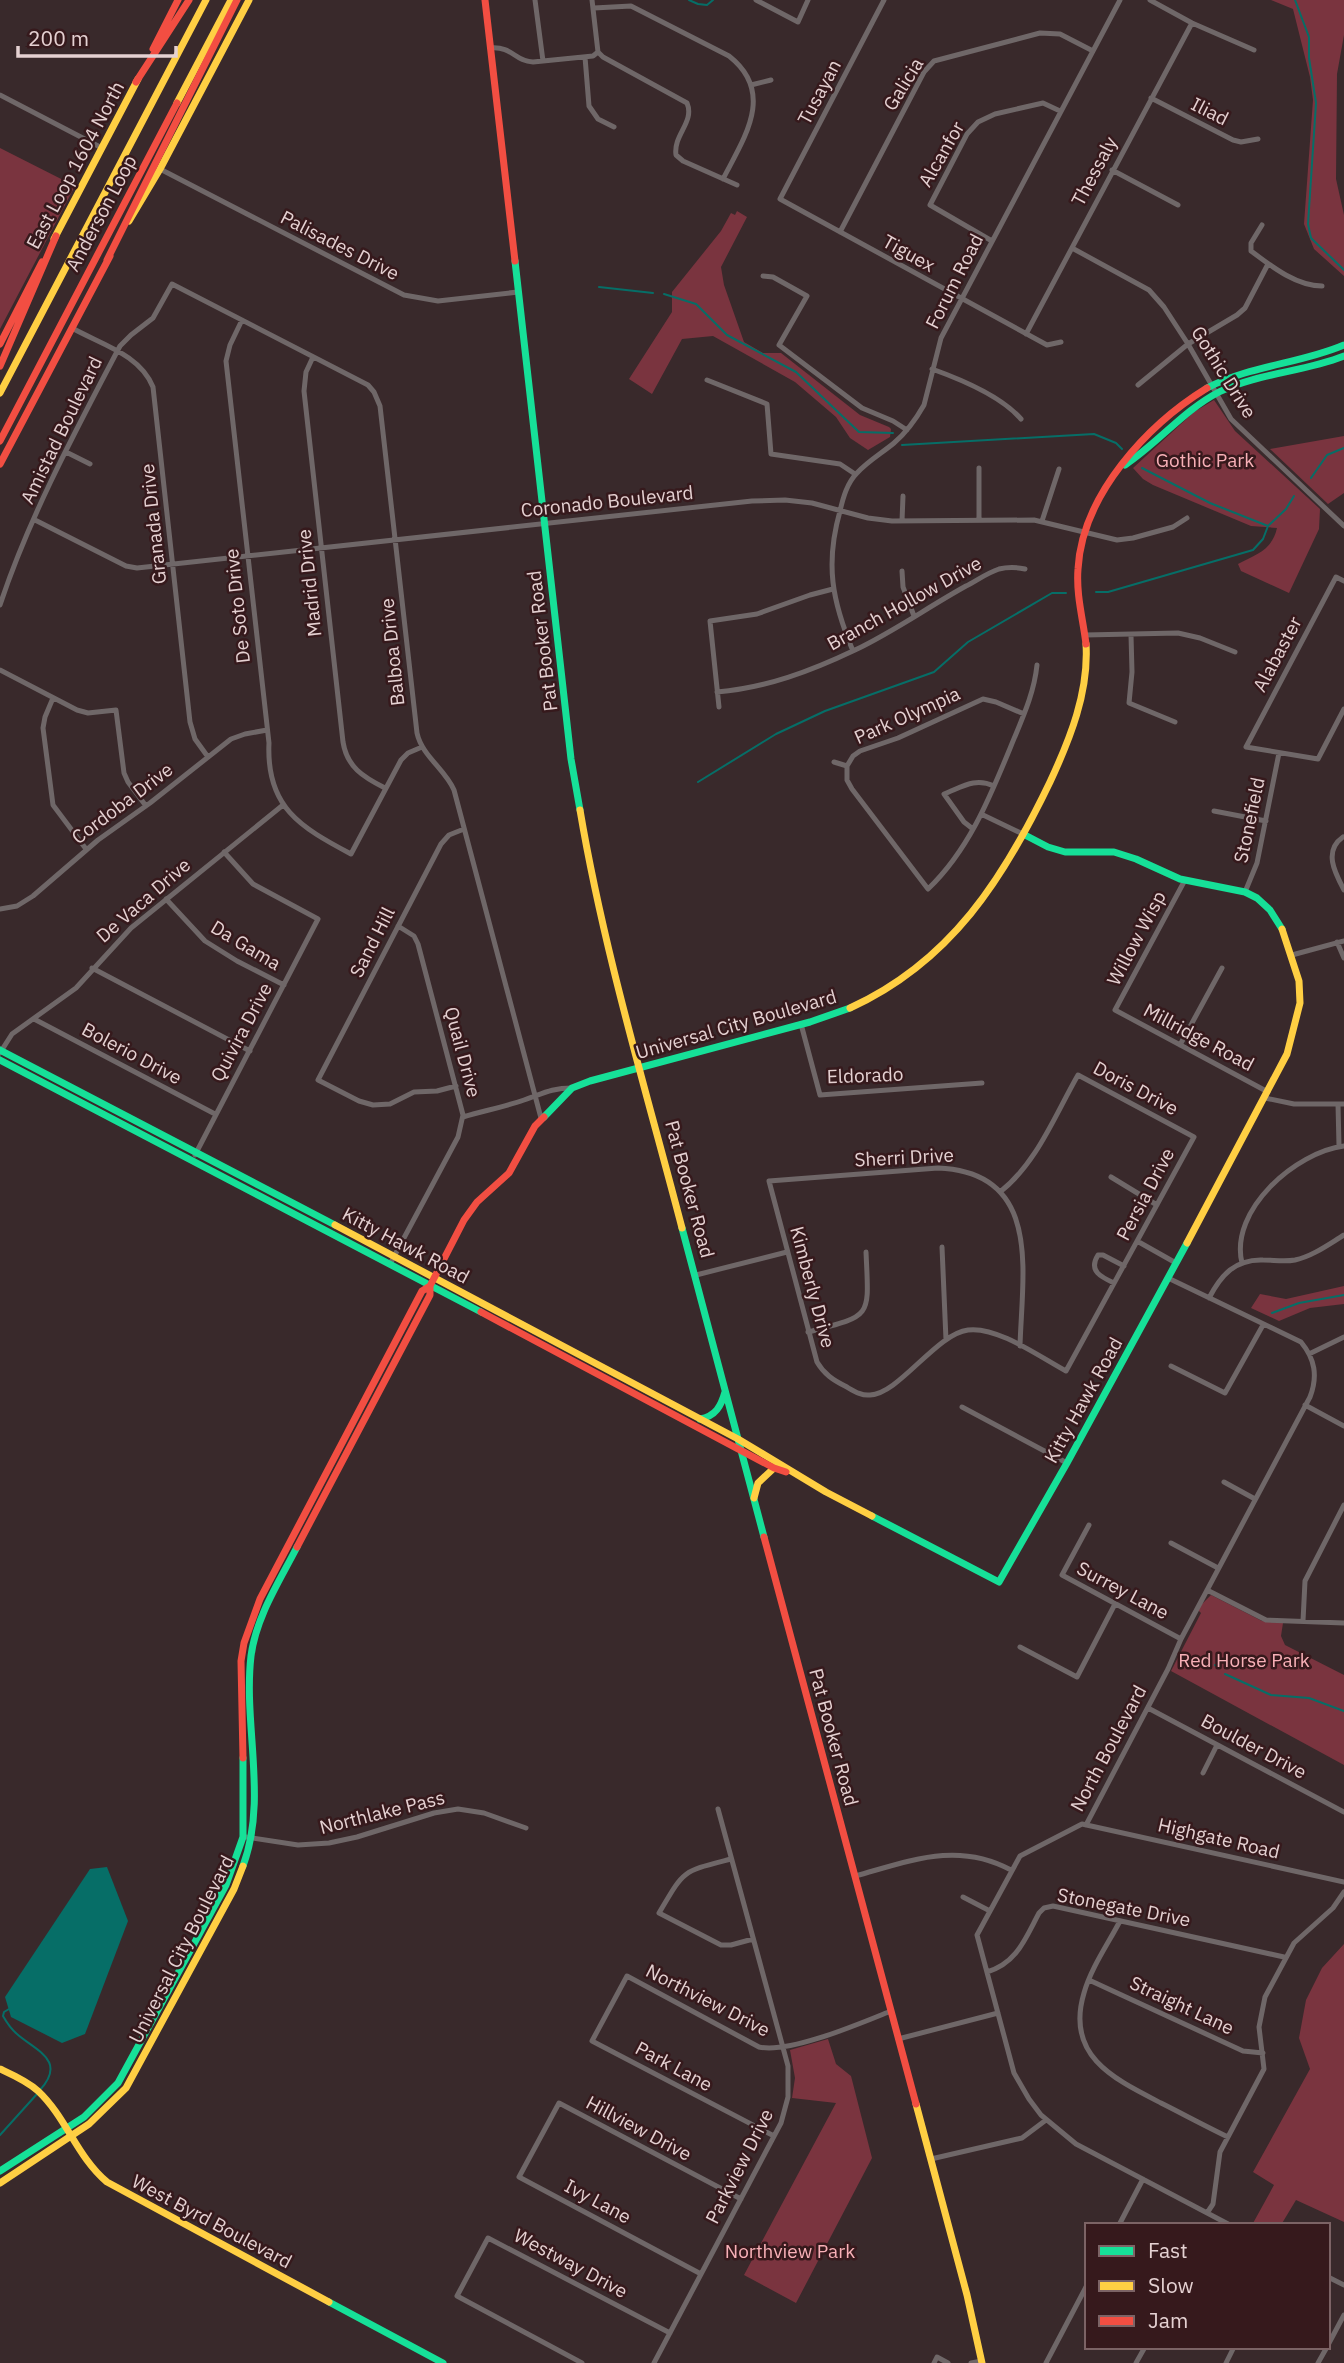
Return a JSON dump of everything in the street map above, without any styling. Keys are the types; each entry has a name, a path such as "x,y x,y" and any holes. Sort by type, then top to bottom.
{"main road":[{"name":"East Loop 1604 North","path":"1,341 178,0"},
{"path":"136,82 189,0"},
{"name":"Anderson Loop","path":"0,393 206,0"},
{"name":"Anderson Loop","path":"0,441 230,0"},
{"path":"0,464 107,260 135,198 237,0"},
{"path":"107,260 160,169 248,0"},
{"name":"Pat Booker Road","path":"485,0 571,759 584,836 605,935 931,2159 982,2362"},
{"path":"0,366 43,272 56,236"},
{"name":"Universal City Boulevard","path":"0,2183 89,2124 116,2101 145,2056 241,1874 247,1837 245,1796 253,1645 274,1592 338,1469 391,1348 422,1291 430,1286 435,1278 464,1220 477,1202 509,1172 541,1118 572,1088 842,1012 867,1000 912,971 945,944 970,919 993,888 1025,835 1054,772 1079,707 1087,663 1078,587 1079,564 1084,531 1098,499 1138,443 1211,386 1251,369 1308,360 1344,345"},
{"name":"Universal City Boulevard","path":"1122,467 1146,452 1189,413 1216,394 1254,378 1310,369 1344,356"},
{"path":"1025,835 1065,852 1114,852 1185,880 1245,892"},
{"name":"Kitty Hawk Road","path":"0,1051 260,1186 430,1286 700,1419 794,1474 999,1582 1168,1278 1292,1042 1300,1003 1299,981 1292,955 1276,917 1263,903 1245,892"},
{"name":"Kitty Hawk Road","path":"0,1060 256,1195 394,1256 578,1359"},
{"name":"Universal City Boulevard","path":"248,1742 240,1682 244,1642 266,1588 310,1503 400,1353 430,1295 430,1286"},
{"path":"700,1419 708,1418 721,1407 726,1391"},
{"name":"Kitty Hawk Road","path":"646,1394 774,1468 794,1474"},
{"path":"754,1499 758,1483 774,1468"},
{"name":"Universal City Boulevard","path":"0,2171 84,2116 118,2083 221,1894 247,1837"},
{"path":"221,1894 229,1898"},
{"path":"137,2052 145,2056"},
{"name":"West Byrd Boulevard","path":"0,2068 36,2089 52,2108 81,2157 94,2173 107,2182 443,2363"}],"street":[{"path":"535,0 543,61"},
{"path":"592,0 598,52 609,61 679,96 687,103 690,115 676,142 676,155 737,186"},
{"path":"756,0 798,22 808,0"},
{"name":"Tusayan","path":"780,199 884,0"},
{"name":"Forum Road","path":"853,651 842,625 833,589 831,552 848,486 855,474 907,430 924,405 941,338 1119,0"},
{"path":"1150,0 1192,23 1254,50"},
{"path":"594,8 631,6 729,56 742,69 751,85 754,107 752,117 723,179"},
{"name":"Thessaly","path":"1026,334 1192,23"},
{"name":"Galicia","path":"839,232 924,72 934,61 1040,33 1060,34 1093,51"},
{"path":"490,48 507,49 526,62 593,56 598,52"},
{"path":"585,57 589,106 598,119 614,127"},
{"path":"751,85 771,80"},
{"path":"0,95 102,148"},
{"name":"Iliad","path":"1151,98 1233,140 1241,142 1258,139"},
{"name":"Alcanfor","path":"992,241 930,205 967,134 978,122 995,114 1043,103 1060,111"},
{"name":"Palisades Drive","path":"160,169 404,295 439,301 518,292"},
{"path":"1112,170 1178,205"},
{"name":"Tiguex","path":"780,199 1047,345 1061,342"},
{"path":"1262,225 1251,243 1251,251 1268,264 1308,286 1322,286"},
{"name":"Gothic Drive","path":"1072,248 1149,290 1164,307 1188,344 1231,419 1344,526"},
{"path":"1138,385 1188,344 1237,316 1245,308 1268,264"},
{"path":"763,276 773,277 807,296 779,345 862,408 894,421 907,430"},
{"name":"Balboa Drive","path":"172,284 365,384 377,397 417,733 422,747 452,784 541,1118"},
{"name":"Amistad Boulevard","path":"0,605 8,579 66,452 117,352 127,338 153,318 172,284"},
{"name":"De Soto Drive","path":"242,320 226,361 267,730 268,765 273,786 283,805 306,829 351,854 385,788"},
{"name":"Granada Drive","path":"72,328 139,365 153,387 190,722 195,739 208,757"},
{"name":"Madrid Drive","path":"313,357 306,372 304,391 344,748 355,770 385,788"},
{"path":"932,369 1010,407 1021,419"},
{"path":"707,380 767,404 771,454 840,464 855,474"},
{"path":"66,452 90,464"},
{"path":"979,468 979,520"},
{"path":"1042,521 1059,469"},
{"path":"902,521 903,496"},
{"name":"Coronado Boulevard","path":"35,520 126,566 137,568 752,501 812,503 868,518 902,521 1042,521 1101,538 1125,540 1173,527 1187,518"},
{"name":"Branch Hollow Drive","path":"717,692 751,688 785,679 853,651 997,569 1025,569"},
{"path":"902,571 903,587 914,616"},
{"path":"0,577 8,579"},
{"name":"Alabaster","path":"1279,753 1247,747 1336,577 1344,581"},
{"path":"719,706 710,621 757,614 833,589"},
{"path":"1085,635 1178,633 1200,638 1235,652"},
{"path":"1131,635 1129,704 1175,722"},
{"name":"Park Olympia","path":"1024,714 983,699 898,738 860,751 847,766 847,780 852,789 928,889 950,865 981,814 1032,696 1037,665"},
{"path":"0,670 88,713 116,710 124,773 146,806"},
{"path":"53,698 43,728 50,795 58,814 86,849"},
{"path":"1279,753 1318,759 1344,709"},
{"name":"Cordoba Drive","path":"0,909 17,906 28,899 86,849 235,737 267,730"},
{"path":"385,788 401,760 408,753 422,747"},
{"name":"Stonefield","path":"1245,892 1257,863 1279,753"},
{"name":"Park Olympia","path":"834,762 847,766"},
{"path":"973,829 964,822 944,794 974,781 994,786"},
{"name":"De Vaca Drive","path":"0,1051 12,1034 76,988 131,928 283,805"},
{"path":"1214,811 1266,821"},
{"path":"981,814 1025,835"},
{"name":"Sand Hill","path":"456,1086 438,1091 414,1092 390,1104 373,1105 359,1101 318,1080 440,844 449,835 464,829"},
{"path":"1343,837 1334,848 1331,860 1344,890"},
{"name":"Quivira Drive","path":"191,1161 318,919 259,889 224,852"},
{"name":"Willow Wisp","path":"1115,1010 1185,880"},
{"name":"Da Gama","path":"166,899 205,941 222,953 284,985"},
{"name":"Quail Drive","path":"390,1264 458,1137 463,1117 418,944 414,936 398,926"},
{"path":"1292,955 1341,942 1344,958"},
{"path":"92,968 250,1051"},
{"path":"1180,1045 1222,968"},
{"name":"Millridge Road","path":"1115,1010 1266,1095"},
{"path":"354,1013 362,1017"},
{"name":"Bolerio Drive","path":"34,1019 215,1114"},
{"name":"Eldorado","path":"801,1024 820,1096 982,1083"},
{"name":"Doris Drive","path":"1000,1192 1016,1179 1031,1160 1078,1075 1194,1137"},
{"path":"463,1117 558,1088 572,1088"},
{"path":"76,1100 80,1092"},
{"path":"1242,1263 1241,1235 1266,1189 1319,1153 1342,1146 1341,1104 1294,1104 1266,1095"},
{"name":"Persia Drive","path":"1066,1371 1194,1137"},
{"name":"Sherri Drive","path":"769,1181 938,1168 955,1168 978,1175 1000,1192 1016,1216 1022,1239 1020,1346"},
{"path":"1111,1177 1157,1205"},
{"name":"Kimberly Drive","path":"769,1181 817,1362 827,1374 860,1394 869,1395 884,1391 946,1340 964,1330 979,1329 999,1335 1066,1371"},
{"path":"256,1195 260,1186"},
{"path":"1209,1298 1223,1274 1242,1263 1253,1260 1297,1259 1310,1255 1344,1235"},
{"path":"1138,1241 1176,1263"},
{"path":"942,1247 946,1340"},
{"path":"696,1275 787,1252"},
{"path":"808,1332 851,1321 860,1314 868,1297 866,1252"},
{"name":"Persia Drive","path":"1114,1283 1095,1271 1095,1259 1098,1255 1103,1255 1124,1266"},
{"path":"1168,1278 1301,1342 1309,1354 1344,1337"},
{"path":"1171,1366 1226,1394 1262,1325"},
{"path":"391,1348 400,1353"},
{"name":"North Boulevard","path":"1226,2223 1076,2144 1046,2120 1029,2099 1014,2073 978,1935 1020,1856 1083,1824 1086,1825 1305,1405 1315,1379 1309,1354"},
{"path":"1305,1405 1344,1426"},
{"path":"962,1407 1067,1463"},
{"path":"331,1464 338,1469"},
{"path":"1224,1482 1255,1499"},
{"path":"310,1503 318,1507"},
{"path":"1303,1621 1305,1581 1344,1505"},
{"path":"1337,1518 1344,1521"},
{"name":"Surrey Lane","path":"1089,1525 1062,1575 1181,1639"},
{"path":"1171,1543 1218,1568"},
{"path":"266,1588 274,1592"},
{"path":"1207,1590 1266,1620 1344,1623"},
{"path":"1020,1647 1077,1677 1115,1604"},
{"path":"240,1682 250,1682"},
{"name":"Boulder Drive","path":"1148,1708 1344,1812"},
{"path":"1203,1773 1217,1745"},
{"name":"Northlake Pass","path":"247,1837 298,1845 329,1843 434,1813 458,1809 484,1813 526,1828"},
{"name":"Parkview Drive","path":"654,2363 774,2136 786,2106 789,2087 788,2066 718,1809"},
{"name":"Highgate Road","path":"1086,1825 1344,1882"},
{"path":"855,1876 935,1855 952,1854 988,1860 1011,1870"},
{"path":"731,1859 686,1872 679,1878 659,1913 721,1945 753,1939"},
{"path":"1209,2223 1217,2161 1264,2070 1259,2035 1260,2011 1265,1997 1284,1957 1294,1943 1333,1908 1344,1892"},
{"path":"963,1897 990,1911"},
{"name":"Stonegate Drive","path":"987,1972 1017,1955 1039,1913 1044,1908 1053,1906 1284,1957"},
{"path":"1121,1921 1089,1980 1082,2003 1081,2027 1088,2051 1101,2067 1125,2085 1228,2137"},
{"name":"Northview Drive","path":"610,2009 627,1976 759,2047 775,2049 819,2037 891,2011"},
{"name":"Straight Lane","path":"1089,1980 1243,2051 1263,2053"},
{"name":"Park Lane","path":"610,2009 593,2041 774,2136"},
{"path":"898,2039 998,2013"},
{"name":"Hillview Drive","path":"540,2139 559,2103 741,2199"},
{"path":"931,2159 1022,2138 1046,2120"},
{"name":"Ivy Lane","path":"540,2139 519,2178 701,2274"},
{"path":"1120,2223 1143,2179"},
{"name":"Westway Drive","path":"582,2363 457,2296 488,2238 670,2333"},
{"path":"1045,2363 1085,2289"},
{"path":"1330,2342 1344,2315"},
{"path":"934,2363 937,2357 948,2363"},
{"path":"971,2363 982,2362"}],"green space":[{"path":"1271,0 1344,0 1344,35 1337,74 1336,179 1344,215 1344,276 1314,249 1304,224 1313,100 1310,77 1293,9"},
{"path":"0,148 75,186 0,329"},
{"path":"737,211 747,217 721,267 724,285 744,342 763,353 781,353 860,415 889,427 890,437 868,450 850,438 836,417 795,382 713,336 682,339 652,394 629,379 672,312 672,292 721,231 731,213 735,215"},
{"name":"Gothic Park","path":"1214,400 1235,431 1320,509 1319,529 1289,593 1241,571 1238,564 1267,546 1277,528 1251,526 1153,485 1133,468 1194,412"},
{"path":"1344,436 1344,493 1328,504 1270,449"},
{"path":"1344,1286 1344,1304 1310,1308 1279,1321 1251,1308 1260,1294 1286,1299"},
{"name":"Red Horse Park","path":"1211,1595 1262,1621 1283,1623 1281,1636 1285,1645 1344,1675 1344,1765 1171,1671 1201,1613 1197,1609"},
{"path":"1344,1944 1344,2222 1296,2200 1282,2223 1253,2223 1274,2185 1253,2172 1310,2069 1299,2038 1306,2000 1322,1968"},
{"name":"Northview Park","path":"828,2039 836,2064 851,2076 872,2158 796,2303 744,2275 836,2103 792,2098 795,2078 790,2050"}],"water":[{"path":"107,1867 128,1921 85,2034 62,2043 11,2017 5,1997 90,1869"}],"waterway":[{"path":"689,0 707,5 713,0"},
{"path":"1295,0 1309,37 1309,58 1316,103 1308,224 1311,238 1344,270"},
{"path":"599,287 653,293"},
{"path":"664,294 696,304 727,335 796,372 859,432 893,433"},
{"path":"902,445 1094,434 1116,443 1122,449"},
{"path":"1311,478 1327,455 1344,448"},
{"path":"1142,468 1210,503 1268,526"},
{"path":"1096,592 1108,592 1253,550 1263,539 1268,526 1286,509 1294,496"},
{"path":"698,782 776,734 825,711 934,672 968,642 1052,593 1066,593"},
{"path":"1272,1313 1299,1303 1344,1295"},
{"path":"1215,1665 1219,1668"},
{"path":"1225,1674 1271,1695 1309,1698 1344,1711"},
{"path":"9,2009 3,2016 9,2026 40,2051 50,2064 48,2080 40,2090"},
{"path":"0,2135 37,2094"}],"traffic: fast":[{"path":"515,261 571,759 580,810"},
{"path":"1207,388 1241,374 1344,345"},
{"path":"1125,465 1194,408 1219,392 1249,381 1344,356"},
{"path":"1025,835 1065,852 1114,852 1180,879 1245,892 1257,898 1270,910 1282,929"},
{"path":"544,1117 572,1088 590,1081 810,1022 850,1008"},
{"path":"0,1050 335,1225"},
{"path":"0,1060 481,1312"},
{"path":"682,1228 764,1537"},
{"path":"872,1516 999,1582 1187,1243"},
{"path":"700,1419 717,1410 725,1392"},
{"path":"243,1866 254,1815 249,1682 251,1656 263,1614 297,1547"},
{"path":"0,2171 84,2117 118,2083 226,1885 243,1837 243,1758"},
{"path":"329,2302 443,2363"}],"traffic: slow":[{"path":"0,393 206,0"},
{"path":"177,103 231,0"},
{"path":"129,221 160,169 249,0"},
{"path":"54,239 138,79"},
{"path":"850,1008 886,989 946,942 993,884 1032,817 1064,749 1081,697 1086,644"},
{"path":"580,810 613,968 682,1228"},
{"path":"1187,1243 1287,1054 1300,1003 1299,981 1282,929"},
{"path":"335,1225 738,1439 826,1492 872,1516"},
{"path":"754,1498 758,1483 774,1468"},
{"path":"0,2183 89,2124 126,2088 234,1889 243,1866"},
{"path":"0,2069 25,2081 48,2101 88,2161 107,2182 329,2302"},
{"path":"916,2104 967,2295 982,2363"}],"traffic: jam":[{"path":"153,49 178,0"},
{"path":"136,82 189,0"},
{"path":"107,260 237,0"},
{"path":"485,0 515,261"},
{"path":"0,441 177,103"},
{"path":"0,366 56,236"},
{"path":"0,464 110,256"},
{"path":"0,344 42,262"},
{"path":"1086,644 1078,569 1082,541 1091,515 1121,465 1141,442 1162,421 1207,388"},
{"path":"297,1547 430,1295 430,1286 464,1220 477,1202 509,1173 535,1126 544,1117"},
{"path":"243,1758 241,1661 244,1643 260,1599 422,1291 430,1286"},
{"path":"481,1312 786,1472"},
{"path":"764,1537 916,2104"}]}
